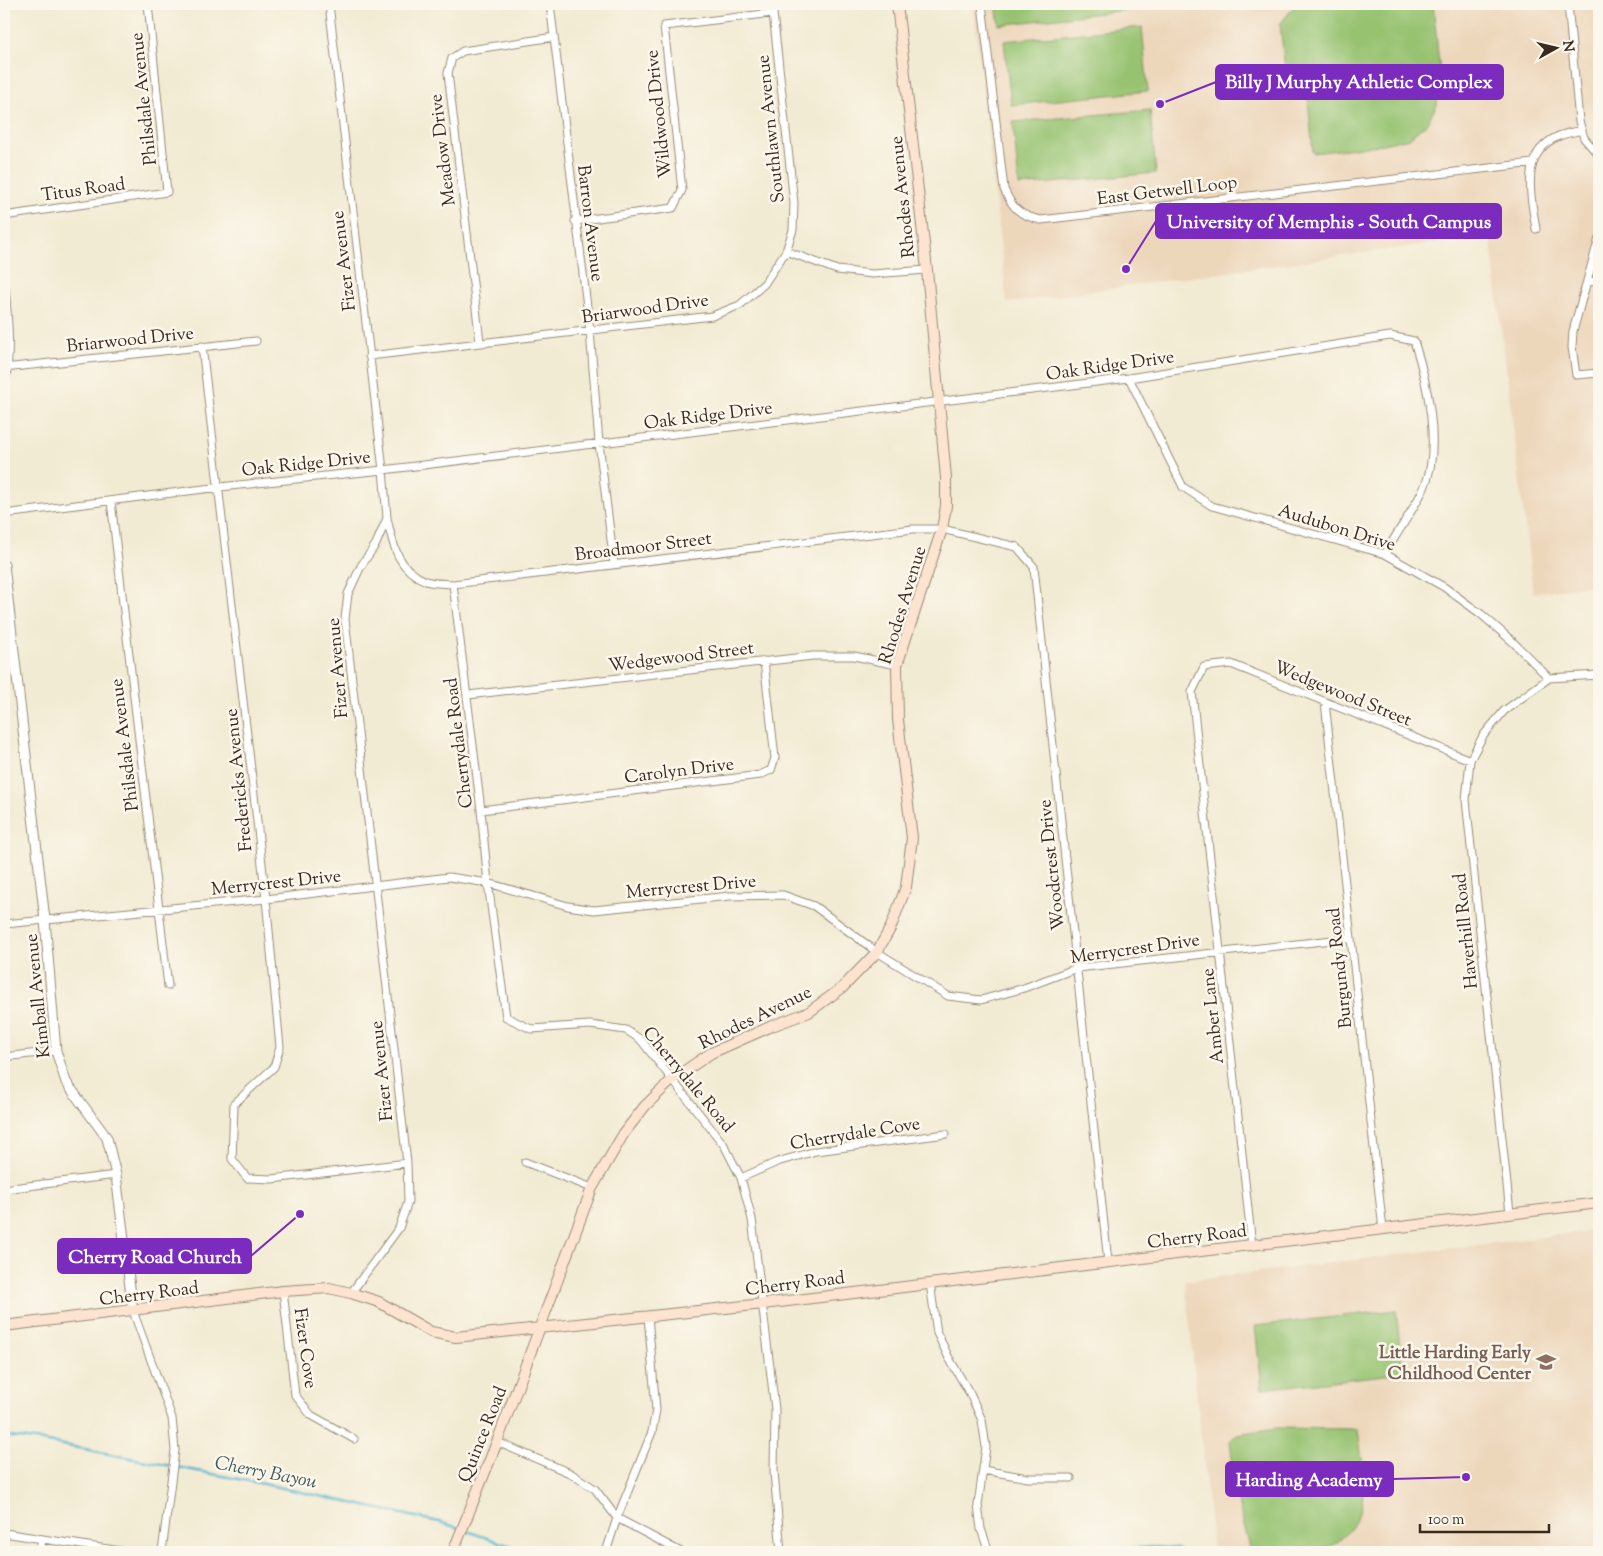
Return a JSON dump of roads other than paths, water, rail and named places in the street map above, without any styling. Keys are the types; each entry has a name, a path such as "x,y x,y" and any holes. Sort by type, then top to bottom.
{"main road":[{"name":"Rhodes Avenue","path":"540,1328 592,1188 624,1133 645,1106 673,1079 711,1054 772,1026 809,1012 842,988 877,952 891,927 906,887 912,838 898,720 898,665 942,529 946,506 946,478 927,270 897,4"},
{"name":"Cherry Road","path":"4,1326 283,1291 329,1288 379,1302 431,1332 456,1337 763,1304 1599,1203"},
{"name":"Quince Road","path":"452,1552 497,1442 540,1328"}],"street":[{"name":"Philsdale Avenue","path":"148,4 167,192"},
{"name":"Fizer Avenue","path":"328,4 387,518 376,544 361,566 348,594 345,619 407,1164 408,1202 399,1228 351,1293"},
{"name":"Barron Avenue","path":"550,4 575,221 590,331 599,443 614,564"},
{"name":"Southlawn Avenue","path":"772,4 794,203 793,230 786,251"},
{"name":"East Getwell Loop","path":"982,4 1004,189 1011,204 1019,212 1030,218 1041,220 1533,163"},
{"path":"1568,4 1582,130 1584,138 1596,152 1599,152"},
{"name":"Wildwood Drive","path":"575,221 674,208 682,190 664,26 773,13"},
{"name":"Meadow Drive","path":"480,342 448,73 452,58 462,51 554,38"},
{"path":"1536,229 1531,192 1534,157 1543,146 1559,136 1582,130"},
{"name":"Titus Road","path":"4,216 167,192"},
{"path":"1599,238 1573,331 1572,347 1576,376 1599,373"},
{"name":"Briarwood Drive","path":"369,356 712,316 740,305 764,284 786,251"},
{"path":"786,251 837,270 872,274 927,270"},
{"path":"1587,282 1599,281"},
{"path":"4,288 8,333 4,383"},
{"name":"Oak Ridge Drive","path":"4,514 220,487 383,470 1129,378 1390,336 1414,341 1424,373 1434,449 1424,486 1385,554"},
{"name":"Briarwood Drive","path":"5,368 256,341"},
{"name":"Fredericks Avenue","path":"202,346 220,487 266,899 280,1047 274,1067 234,1104 232,1160 247,1178 272,1179 407,1164"},
{"name":"Audubon Drive","path":"1129,378 1183,487 1212,506 1385,554 1444,587 1481,614 1512,641 1549,678"},
{"name":"Philsdale Avenue","path":"111,501 168,986"},
{"name":"Broadmoor Street","path":"387,518 393,547 399,558 411,572 428,582 453,584 913,529 942,529"},
{"name":"Woodcrest Drive","path":"942,529 1017,546 1034,567 1108,1262"},
{"name":"Kimball Avenue","path":"4,565 6,605 45,920 56,1051 66,1082 107,1138 116,1175 133,1311 172,1418 175,1450 162,1552"},
{"name":"Cherrydale Road","path":"453,584 468,695 488,883 506,1017 531,1029 590,1024 626,1030 640,1039 724,1145 742,1178 752,1219 775,1409 774,1472 781,1552"},
{"name":"Wedgewood Street","path":"468,695 812,656 854,656 898,665"},
{"name":"Carolyn Drive","path":"481,810 760,775 771,770 775,758 764,661"},
{"name":"Wedgewood Street","path":"1204,667 1231,664 1470,760"},
{"name":"Amber Lane","path":"1204,667 1192,692 1252,1246"},
{"path":"1549,678 1599,675"},
{"name":"Haverhill Road","path":"1510,1213 1466,800 1470,760 1483,736 1504,711 1549,678"},
{"name":"Burgundy Road","path":"1325,702 1383,1230"},
{"name":"Merrycrest Drive","path":"4,924 266,899 450,877 488,883 568,906 594,910 730,896 784,895 814,906 877,952 948,996 981,1000 1024,988 1077,968 1350,938"},
{"path":"4,1057 56,1051"},
{"name":"Cherrydale Cove","path":"742,1178 777,1162 816,1151 946,1134"},
{"path":"525,1162 592,1188"},
{"path":"4,1189 116,1175"},
{"path":"930,1283 937,1332 982,1420 986,1447 978,1505 981,1529 988,1552"},
{"name":"Fizer Cove","path":"283,1291 295,1394 311,1415 354,1439"},
{"path":"606,1552 617,1518 652,1432 656,1410 648,1316"},
{"path":"497,1442 570,1473 595,1489 617,1518 681,1552"},
{"path":"983,1470 1028,1478 1071,1478"},
{"path":"4,1533 127,1552"},
{"path":"38,1552 43,1539"}],"waterway":[{"name":"Cherry Bayou","path":"4,1436 43,1441 264,1484 459,1528"},
{"name":"Cherry Bayou","path":"464,1530 512,1546 518,1552"},
{"path":"1118,1552 1148,1547 1178,1549 1182,1552"}],"place":[{"name":"Billy J Murphy Athletic Complex","path":"1160,104"},
{"name":"University of Memphis - South Campus","path":"1126,269"},
{"name":"Cherry Road Church","path":"300,1214"},
{"name":"Little Harding Early Childhood Center","path":"1546,1362"},
{"name":"Harding Academy","path":"1466,1477"}]}
